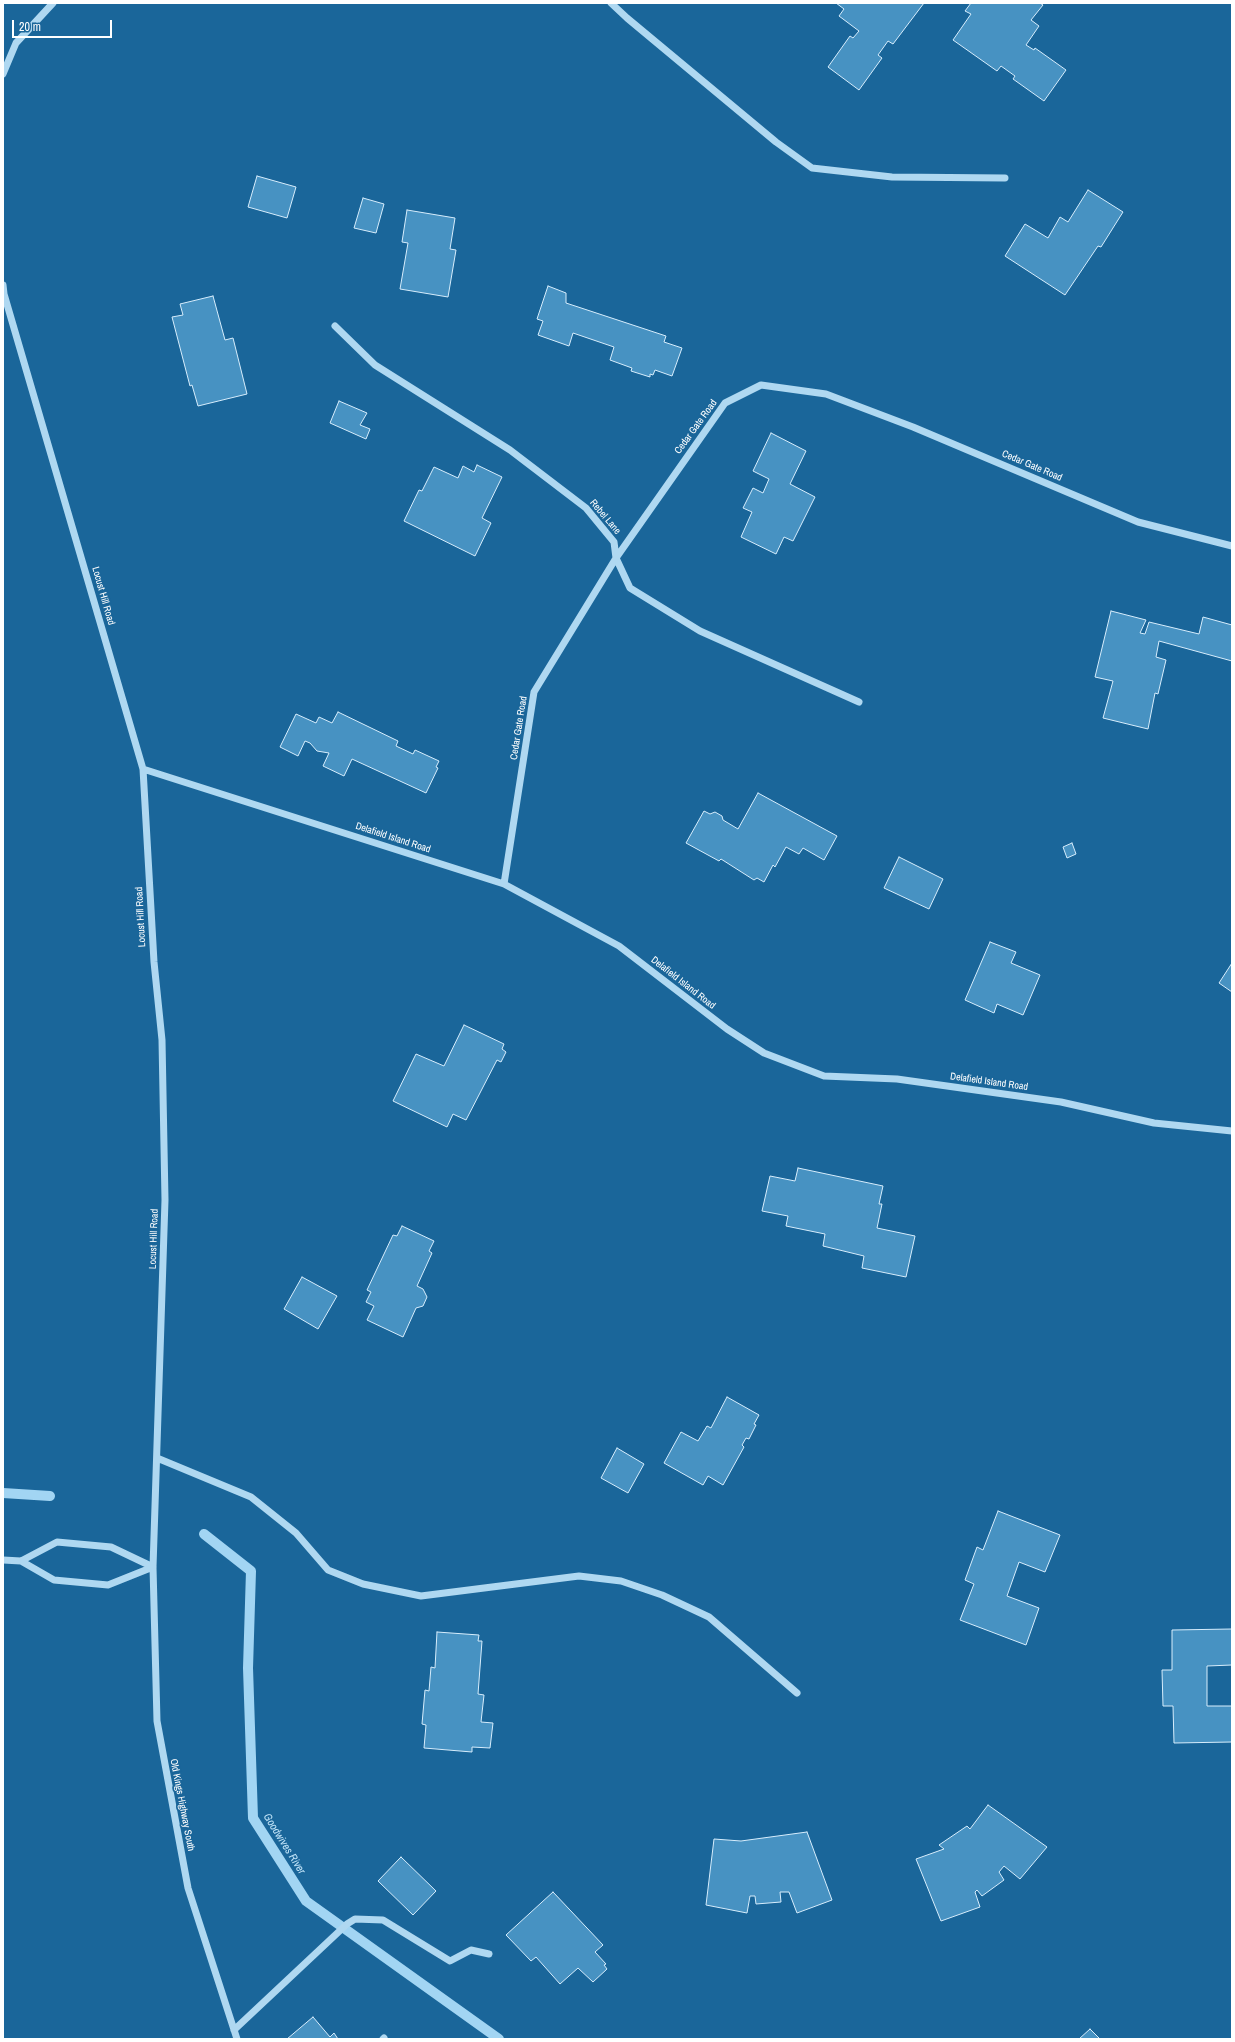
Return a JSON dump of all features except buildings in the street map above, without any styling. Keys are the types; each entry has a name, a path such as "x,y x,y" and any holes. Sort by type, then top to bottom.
{"street":[{"path":"3,74 16,43 52,3"},
{"path":"611,3 776,142 812,168 892,177 1005,178"},
{"name":"Locust Hill Road","path":"3,285 6,302 142,769 154,962 162,1040 166,1200 153,1567"},
{"name":"Rebel Lane","path":"335,326 375,364 510,450 586,508 614,542 616,558 630,588 700,631 859,702"},
{"name":"Cedar Gate Road","path":"504,884 534,692 616,558 724,403 761,384 826,394 913,427 1138,522 1232,546"},
{"name":"Delafield Island Road","path":"142,769 504,884 619,946 727,1029 764,1053 824,1076 897,1079 1061,1102 1154,1123 1232,1131"},
{"path":"157,1458 251,1497 296,1533 328,1570 363,1584 421,1596 579,1576 621,1581 662,1595 709,1617 797,1693"},
{"path":"21,1561 57,1542 111,1547 153,1567"},
{"path":"3,1560 21,1561 54,1580 108,1585 153,1567"},
{"name":"Old Kings Highway South","path":"153,1567 157,1721 188,1888 237,2039"},
{"path":"234,2030 347,1924 355,1919 382,1920 450,1961 471,1950 489,1954"}],"waterway":[{"name":"Goodwives River","path":"3,1493 50,1496"},
{"name":"Goodwives River","path":"204,1534 251,1571 248,1668 253,1818 306,1901 499,2039"}]}
